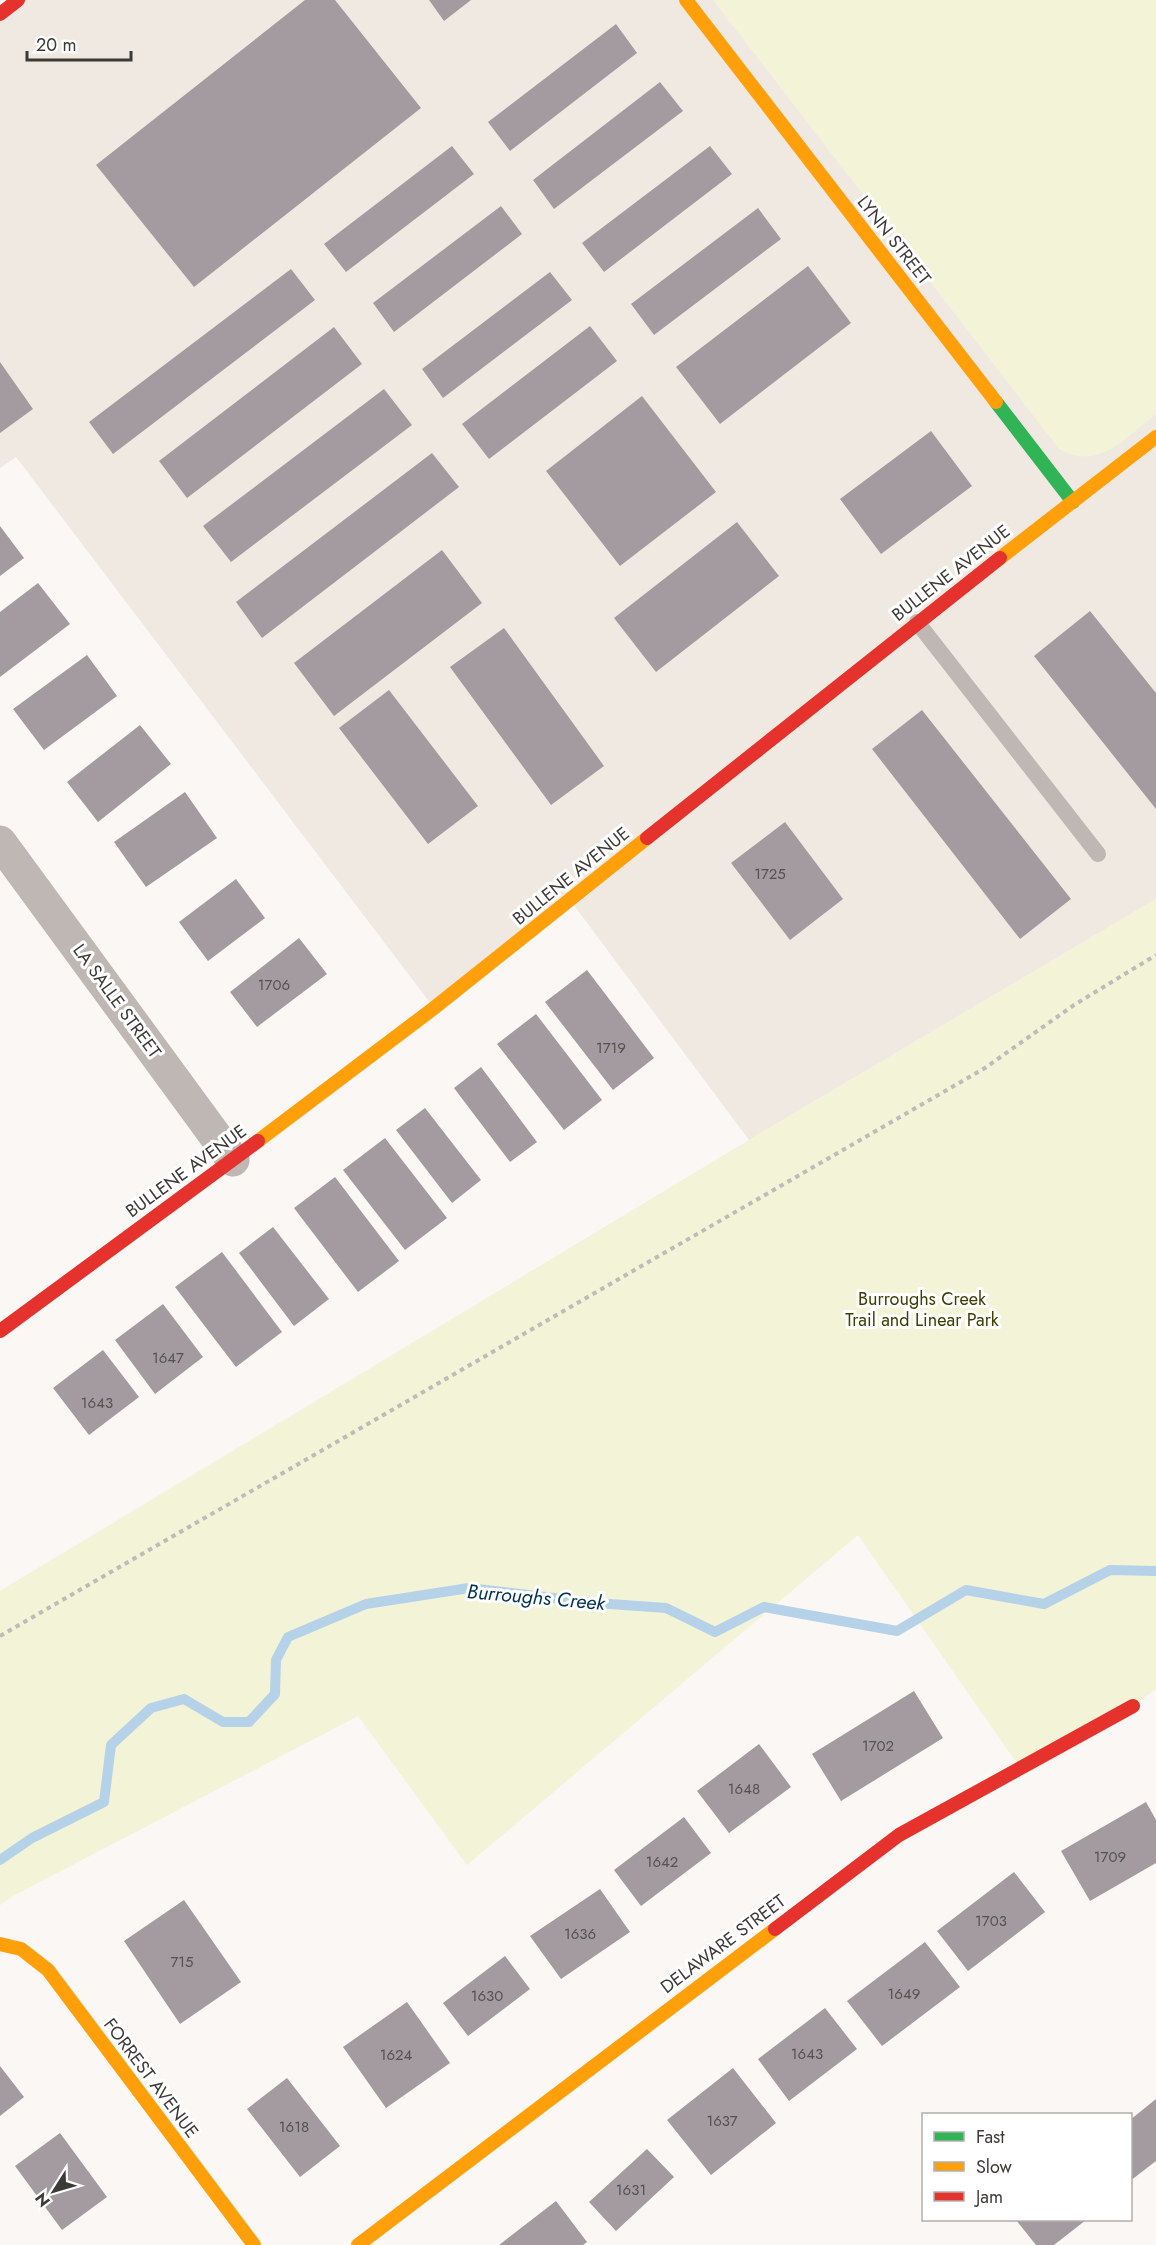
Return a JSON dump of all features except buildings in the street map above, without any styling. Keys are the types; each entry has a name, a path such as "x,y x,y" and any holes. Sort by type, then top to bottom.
{"street":[{"path":"0,14 18,0"},
{"name":"LYNN STREET","path":"686,0 1072,502"},
{"name":"BULLENE AVENUE","path":"0,1331 233,1160 434,1008 917,622 1156,437"},
{"name":"LA SALLE STREET","path":"0,842 233,1160"},
{"name":"DELAWARE STREET","path":"358,2245 899,1835 1133,1706"},
{"name":"FORREST AVENUE","path":"4,1944 29,1951 48,1970 254,2245"}],"lane":[{"path":"917,622 1098,854"}],"path":[{"path":"0,1636 985,1068 1074,1005 1156,955"}],"shaded area":[{"path":"18,0 1156,0 1156,899 749,1140 570,900 434,1008 16,457 0,468 0,14"}],"green space":[{"path":"713,0 1156,0 1156,414 1123,441 1099,454 1073,455 1059,449"},
{"name":"Burroughs Creek Trail and Linear Park","path":"1156,899 1156,1689 1133,1706 1021,1769 858,1535 467,1865 358,1716 11,1897 0,1905 0,1591 749,1140"}],"waterway":[{"name":"Burroughs Creek","path":"0,1860 32,1838 104,1802 111,1745 151,1708 184,1699 223,1722 249,1722 275,1694 276,1660 288,1637 366,1604 469,1588 596,1603 666,1608 715,1632 764,1607 897,1631 966,1590 1044,1604 1110,1570 1156,1571"}],"traffic: fast":[{"path":"996,402 1073,502"}],"traffic: slow":[{"path":"686,0 996,402"},
{"path":"1000,558 1156,437"},
{"path":"258,1141 434,1008 647,838"},
{"path":"358,2245 775,1929"},
{"path":"0,1944 21,1949 48,1970 254,2245"}],"traffic: jam":[{"path":"0,14 18,0"},
{"path":"647,838 1000,558"},
{"path":"0,1331 258,1141"},
{"path":"775,1929 899,1835 1133,1706"}]}
